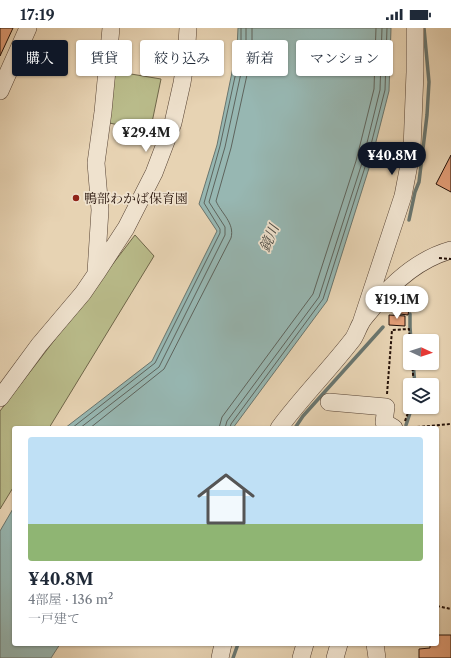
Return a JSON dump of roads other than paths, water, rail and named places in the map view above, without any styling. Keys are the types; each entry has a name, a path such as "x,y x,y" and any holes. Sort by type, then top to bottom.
{"street":[{"path":"0,91 28,28"},
{"path":"96,274 100,210 96,163 103,112 110,28"},
{"path":"0,398 39,345 83,293 126,228 154,173 173,123 182,83 188,28"},
{"path":"280,426 293,409 354,338 361,323 403,196 412,149 415,28"},
{"path":"361,323 384,294 402,276 422,262 440,253 445,254"},
{"path":"329,402 386,407 384,422 400,424"},
{"path":"220,658 223,646"},
{"path":"301,658 304,646"},
{"path":"335,658 338,646"},
{"path":"376,646 377,658"}],"water":[{"name":"鏡川","path":"238,28 391,28 391,40 296,40 296,76 389,76 389,91 370,165 327,301 234,426 68,426 152,361 217,231 199,204 217,145 232,72 232,76 288,76 288,40 237,40"},
{"path":"12,510 12,646 59,646 51,658 0,658 0,531"}],"waterway":[{"path":"409,220 415,192 419,182 427,115 429,82 424,28"},
{"path":"410,314 410,334"},
{"path":"296,426 303,416 383,327"},
{"path":"414,370 414,378"},
{"path":"406,425 410,414"},
{"path":"233,658 237,646"}],"place":[{"name":"鴨部わかば保育園","path":"76,198"}]}
